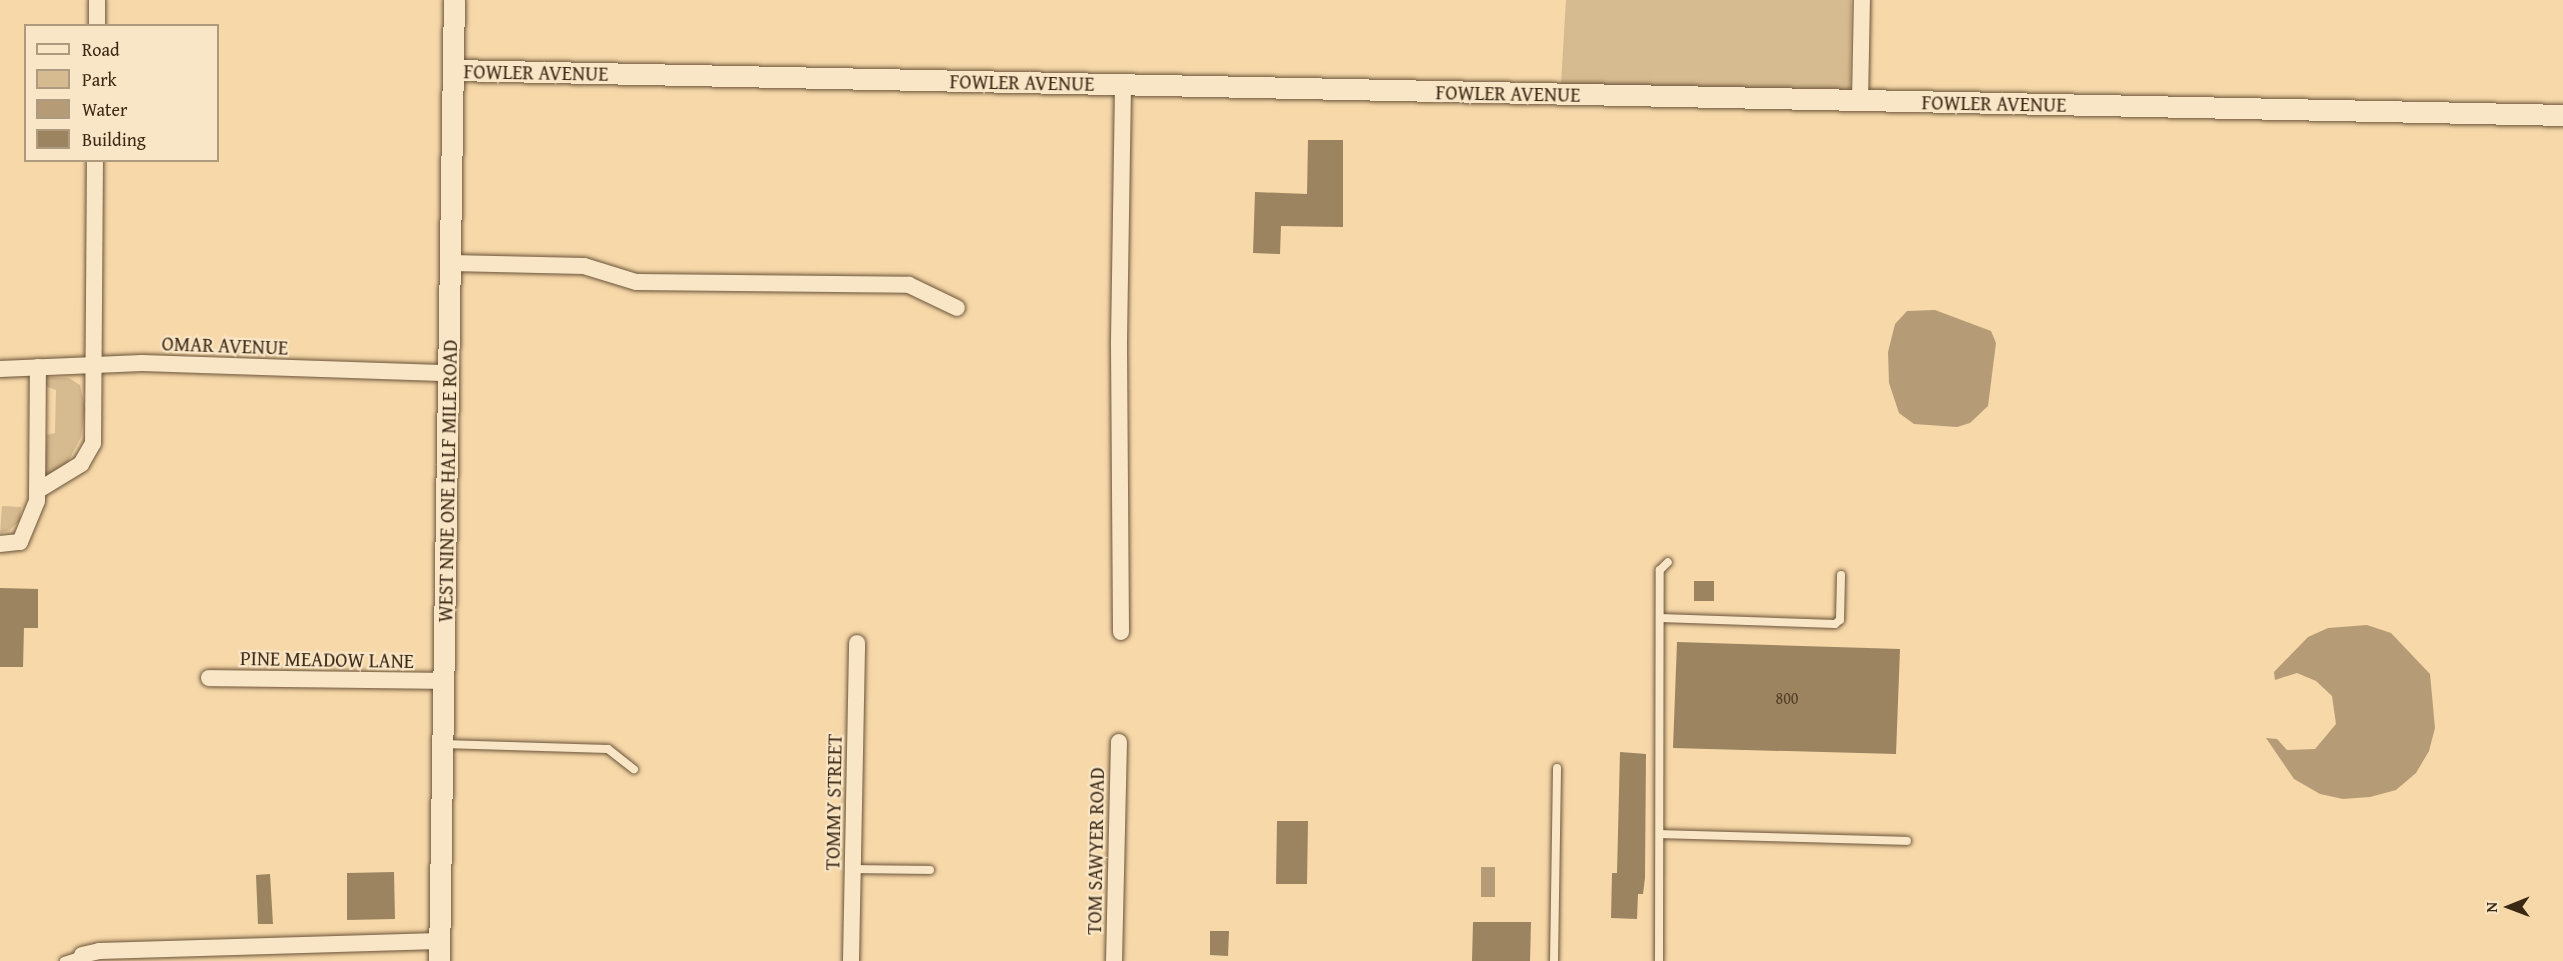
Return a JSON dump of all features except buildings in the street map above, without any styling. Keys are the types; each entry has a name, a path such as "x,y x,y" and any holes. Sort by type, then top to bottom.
{"street":[{"path":"97,0 97,24"},
{"name":"WEST NINE ONE HALF MILE ROAD","path":"439,951 454,0"},
{"path":"1860,101 1862,0"},
{"name":"FOWLER AVENUE","path":"453,70 2563,115"},
{"path":"1121,632 1119,341 1123,84"},
{"path":"37,491 81,464 93,443 95,162"},
{"path":"451,263 561,264 608,272 636,282 909,285 957,308"},
{"name":"OMAR AVENUE","path":"0,369 95,364 449,373"},
{"path":"0,544 20,542 37,491 38,367"},
{"name":"TOMMY STREET","path":"851,961 857,643"},
{"name":"PINE MEADOW LANE","path":"209,678 444,681"},
{"name":"TOM SAWYER ROAD","path":"1114,961 1119,742"},
{"path":"82,955 99,951 439,951"}],"lane":[{"path":"1659,961 1660,570 1668,562"},
{"path":"1660,618 1835,624 1840,620 1841,575"},
{"path":"443,744 608,749 633,769"},
{"path":"1554,961 1557,768"},
{"path":"1661,834 1907,841"},
{"path":"853,869 930,870"},
{"path":"64,961 82,955"}],"green space":[{"path":"1566,0 1851,0 1850,91 1561,84"},
{"path":"45,377 69,378 80,385 85,408 81,437 68,462 51,479 43,480 47,435 55,433 56,390 42,385"},
{"path":"2,506 21,507 20,520 9,531 0,533"}],"water":[{"path":"1935,310 1991,331 1996,343 1988,406 1970,423 1957,427 1914,424 1899,413 1889,383 1888,352 1895,324 1907,311"},
{"path":"2367,625 2391,633 2430,674 2435,728 2429,751 2416,773 2396,790 2370,797 2343,799 2320,794 2294,779 2266,738 2277,739 2287,750 2315,749 2336,724 2332,696 2316,681 2297,673 2275,680 2274,672 2308,637 2328,628"},
{"path":"1481,867 1495,867 1495,897 1481,897"}]}
